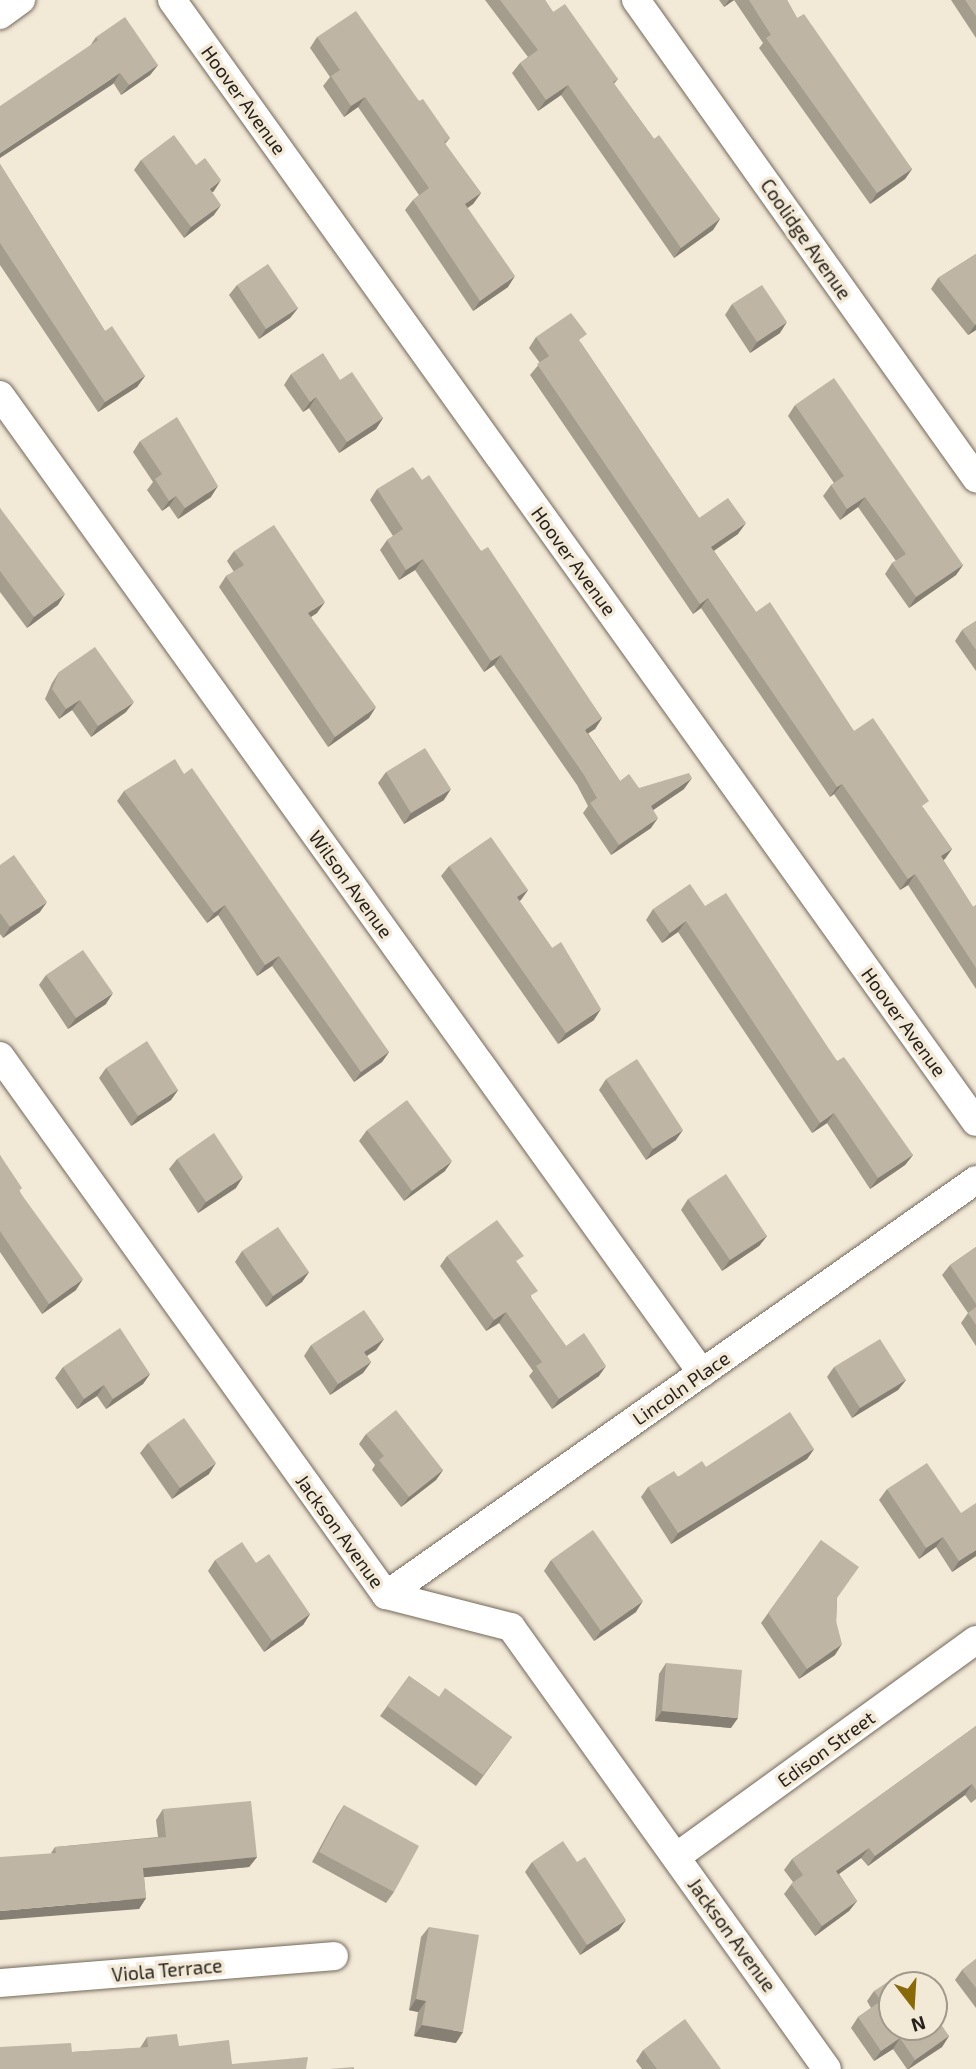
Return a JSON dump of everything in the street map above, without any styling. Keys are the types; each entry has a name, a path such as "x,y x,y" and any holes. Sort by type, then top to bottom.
{"street":[{"path":"0,15 20,0"},
{"name":"Hoover Avenue","path":"172,0 976,1122"},
{"name":"Coolidge Avenue","path":"636,0 976,478"},
{"name":"Wilson Avenue","path":"0,395 702,1373"},
{"name":"Jackson Avenue","path":"0,1056 386,1595 512,1627 827,2069"},
{"name":"Lincoln Place","path":"386,1595 976,1180"},
{"name":"Edison Street","path":"676,1857 976,1640"},
{"name":"Viola Terrace","path":"0,1983 334,1956"}],"building":[{"path":"500,0 545,0 553,12 565,4 618,79 613,82 654,139 659,135 720,219 681,248 568,85 546,100 520,63 538,50"},
{"path":"749,0 787,0 797,18 804,14 912,169 877,193 766,38 771,35"},
{"path":"965,0 976,0 976,16"},
{"path":"356,11 419,101 423,99 450,138 444,142 481,193 465,204 515,276 480,301 413,200 429,188 365,97 351,106 331,76 340,70 317,37"},
{"path":"125,17 158,65 129,85 120,73 0,153 0,106 98,40 96,37"},
{"path":"174,135 196,165 205,158 221,180 210,189 221,205 191,227 141,160"},
{"path":"0,164 105,331 112,326 145,376 105,402 0,243"},
{"path":"976,254 976,324 975,325 938,278"},
{"path":"268,264 298,308 266,329 237,285"},
{"path":"762,285 787,322 757,342 732,304"},
{"path":"571,313 587,334 579,340 699,518 728,498 746,523 711,547 756,612 770,602 854,731 873,718 929,801 922,806 952,849 941,856 973,907 976,905 976,968 915,874 908,879 842,784 837,787 708,598 700,604 537,364 549,356 536,337"},
{"path":"323,353 340,380 352,372 383,418 347,442 316,397 310,402 291,374"},
{"path":"834,378 963,565 916,597 892,563 906,554 865,497 847,509 831,485 844,476 795,405"},
{"path":"177,417 218,486 185,508 176,496 169,501 155,479 162,474 140,441"},
{"path":"413,467 422,480 429,475 481,551 488,547 602,718 585,730 620,781 629,774 639,788 689,773 692,778 651,806 658,818 619,845 590,803 597,798 584,775 501,655 491,661 423,559 406,570 387,540 403,529 377,489"},
{"path":"0,508 65,594 34,617 0,571"},
{"path":"274,525 325,602 308,613 376,707 335,737 226,576 244,565 234,551"},
{"path":"976,621 976,650 962,630"},
{"path":"95,647 134,702 98,726 80,700 66,709 52,689 59,672"},
{"path":"425,748 451,789 411,813 386,772"},
{"path":"175,759 184,774 192,768 389,1052 361,1072 279,956 265,965 225,905 214,913 124,791"},
{"path":"491,837 528,890 517,897 552,948 561,942 601,1009 566,1033 449,866"},
{"path":"14,855 47,902 10,927 0,913 0,865"},
{"path":"690,884 705,906 726,893 837,1061 844,1057 913,1155 878,1178 834,1113 820,1123 686,921 670,933 653,909"},
{"path":"83,950 113,993 76,1018 46,975"},
{"path":"147,1041 178,1090 138,1116 106,1068"},
{"path":"637,1059 683,1130 653,1149 606,1079"},
{"path":"407,1100 452,1161 412,1191 367,1130"},
{"path":"214,1133 243,1177 206,1202 177,1159"},
{"path":"0,1155 22,1188 19,1191 83,1279 49,1304 0,1231"},
{"path":"726,1174 767,1236 730,1260 688,1199"},
{"path":"497,1220 524,1256 516,1261 538,1291 530,1296 566,1346 584,1333 606,1366 559,1399 536,1366 542,1362 506,1312 494,1320 447,1256"},
{"path":"278,1227 309,1272 273,1296 242,1251"},
{"path":"976,1247 976,1304 950,1265"},
{"path":"976,1307 976,1325 968,1313"},
{"path":"364,1310 384,1339 364,1352 371,1362 338,1384 311,1345"},
{"path":"120,1328 150,1374 113,1399 104,1385 84,1399 63,1367"},
{"path":"880,1339 906,1380 860,1408 834,1367"},
{"path":"396,1410 443,1470 409,1497 379,1460 384,1456 366,1434"},
{"path":"790,1412 814,1449 678,1533 648,1487 674,1471 678,1477 702,1461 706,1467"},
{"path":"184,1418 216,1463 180,1488 148,1443"},
{"path":"927,1463 961,1513 976,1503 976,1550 959,1561 943,1537 926,1548 887,1489"},
{"path":"593,1530 643,1601 601,1631 551,1560"},
{"path":"821,1540 859,1567 837,1598 836,1621 842,1644 807,1669 768,1613"},
{"path":"242,1542 256,1563 269,1554 310,1614 272,1641 215,1560"},
{"path":"666,1663 742,1670 738,1718 662,1711"},
{"path":"409,1676 439,1697 445,1688 512,1737 483,1775 387,1706"},
{"path":"976,1726 976,1790 972,1784 875,1856 869,1848 836,1871 857,1901 822,1926 791,1884 803,1875 792,1859"},
{"path":"251,1801 257,1857 143,1868 146,1898 0,1911 0,1857 56,1853 55,1847 166,1837 163,1809"},
{"path":"344,1805 419,1846 394,1892 319,1852"},
{"path":"563,1841 577,1862 585,1857 626,1920 587,1945 532,1862"},
{"path":"429,1927 479,1935 463,2032 422,2025 426,2001 416,1999"},
{"path":"976,1959 976,1988 962,1970"},
{"path":"878,2003 878,2041 896,2041 881,2051 858,2017"},
{"path":"685,2019 721,2069 657,2069 643,2050"},
{"path":"177,2034 179,2046 229,2040 232,2064 308,2057 306,2069 0,2069 0,2047 71,2043 72,2052 148,2047 147,2037"},
{"path":"902,2041 942,2041 915,2060"}]}
